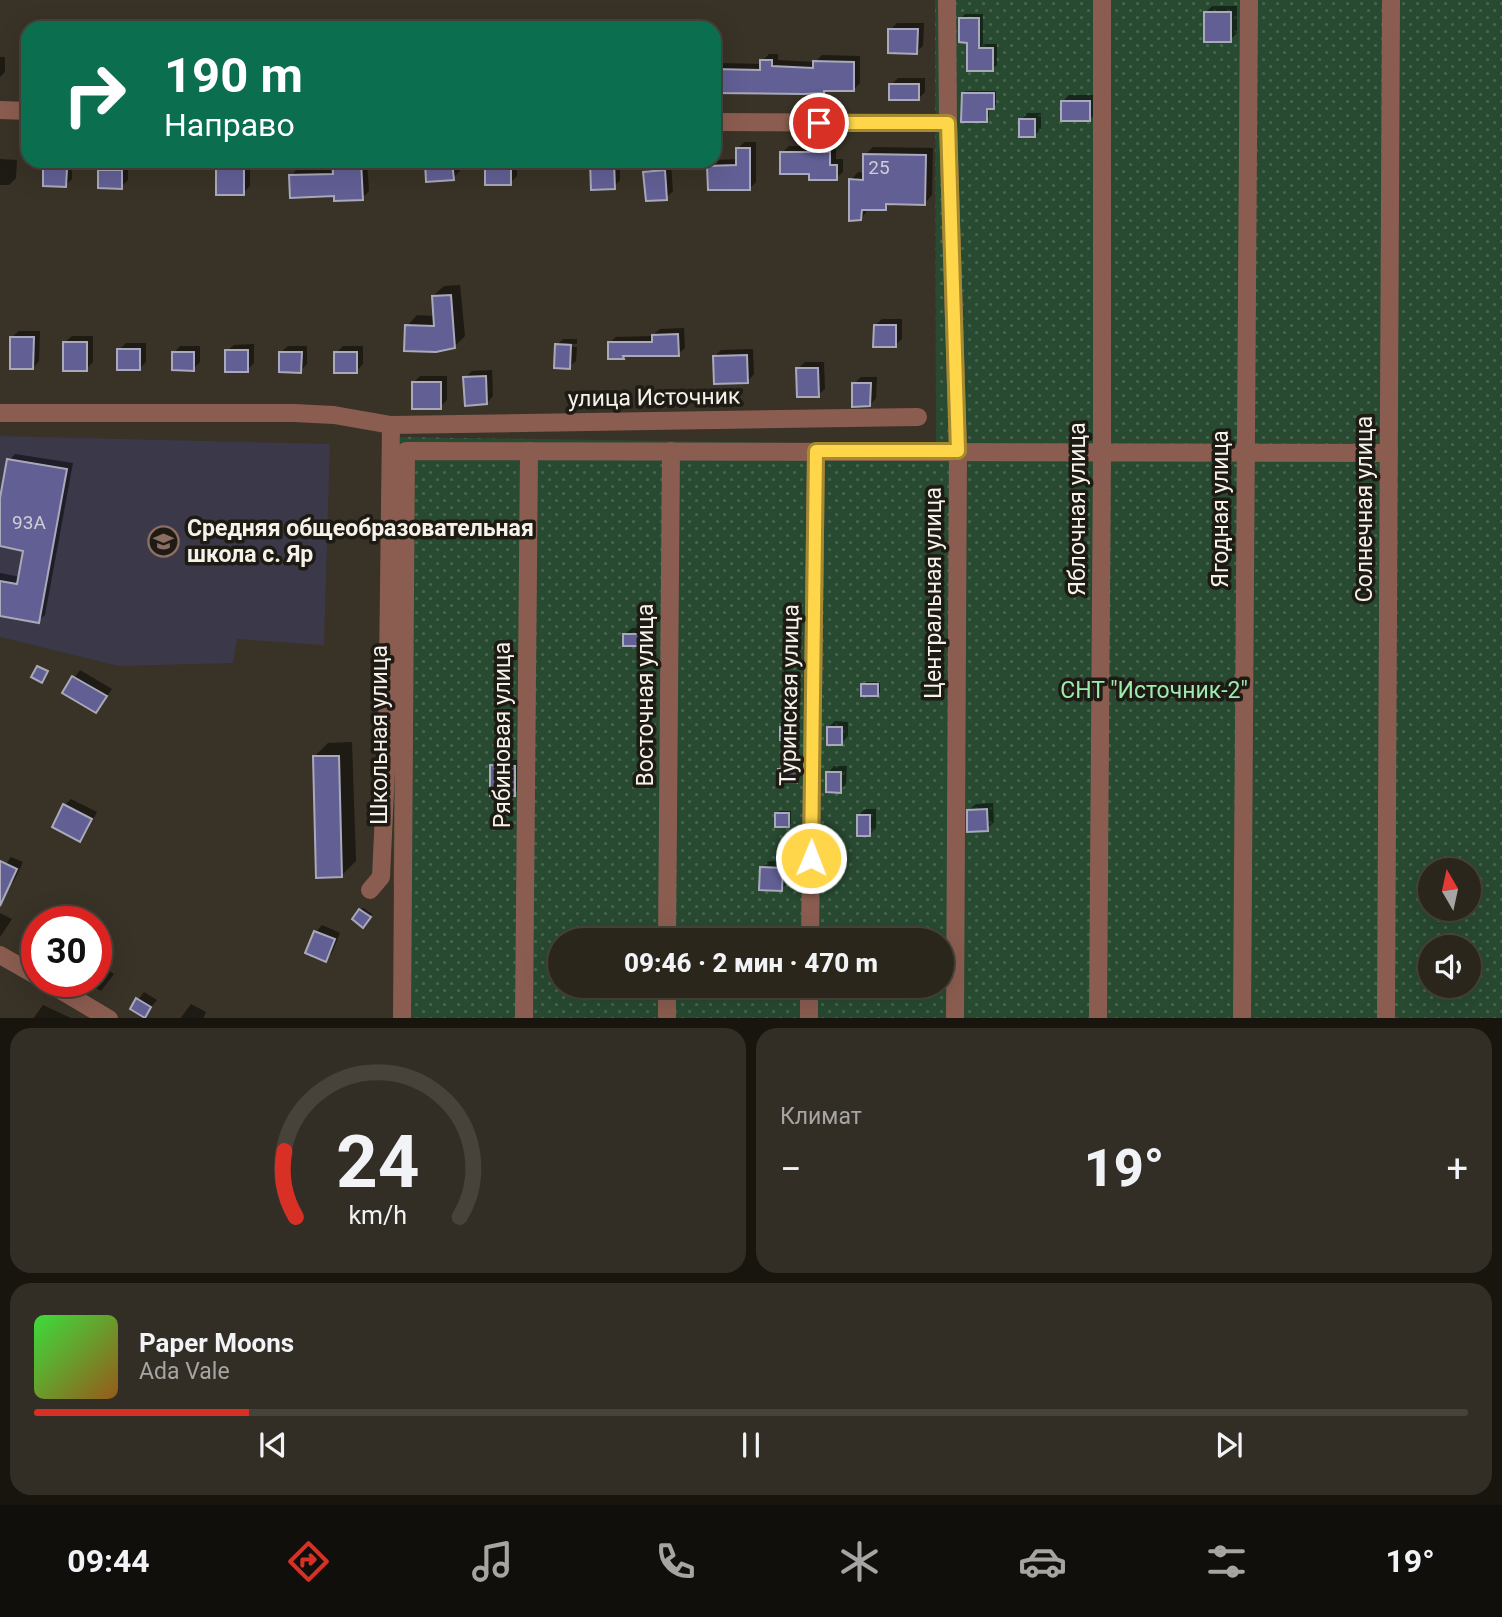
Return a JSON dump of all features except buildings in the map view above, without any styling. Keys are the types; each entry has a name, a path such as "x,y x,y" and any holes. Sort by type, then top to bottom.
{"street":[{"name":"Центральная улица","path":"947,0 958,451 955,1018"},
{"name":"Яблочная улица","path":"1098,1018 1102,0"},
{"name":"Ягодная улица","path":"1242,1018 1249,0"},
{"name":"Солнечная улица","path":"1386,1018 1391,0"},
{"path":"0,110 21,111"},
{"path":"721,122 948,123"},
{"name":"улица Источник","path":"0,413 294,413 334,415 391,425 918,417"},
{"path":"370,890 381,877 386,762 391,425"},
{"name":"Школьная улица","path":"402,1018 407,451 529,452"},
{"name":"Восточная улица","path":"667,928 671,451"},
{"name":"Туринская улица","path":"810,928 816,451"},
{"path":"529,452 1389,453"},
{"name":"Рябиновая улица","path":"524,1018 529,452"},
{"path":"0,956 21,967"},
{"path":"73,997 109,1018"},
{"path":"667,998 667,1018"},
{"path":"809,1018 810,998"}],"shaded area":[{"name":"Средняя общеобразовательная школа с. Яр","path":"0,436 330,444 324,645 237,639 233,663 119,666 0,637"}],"green space":[{"name":"СНТ \"Источник-2\"","path":"935,0 1502,0 1502,1018 396,1018 408,907 393,884 400,437 936,445"}],"place":[{"name":"Средняя общеобразовательная школа с. Яр","path":"164,541"}],"route":[{"path":"811,858 816,451 958,451 948,123 819,123"}]}
